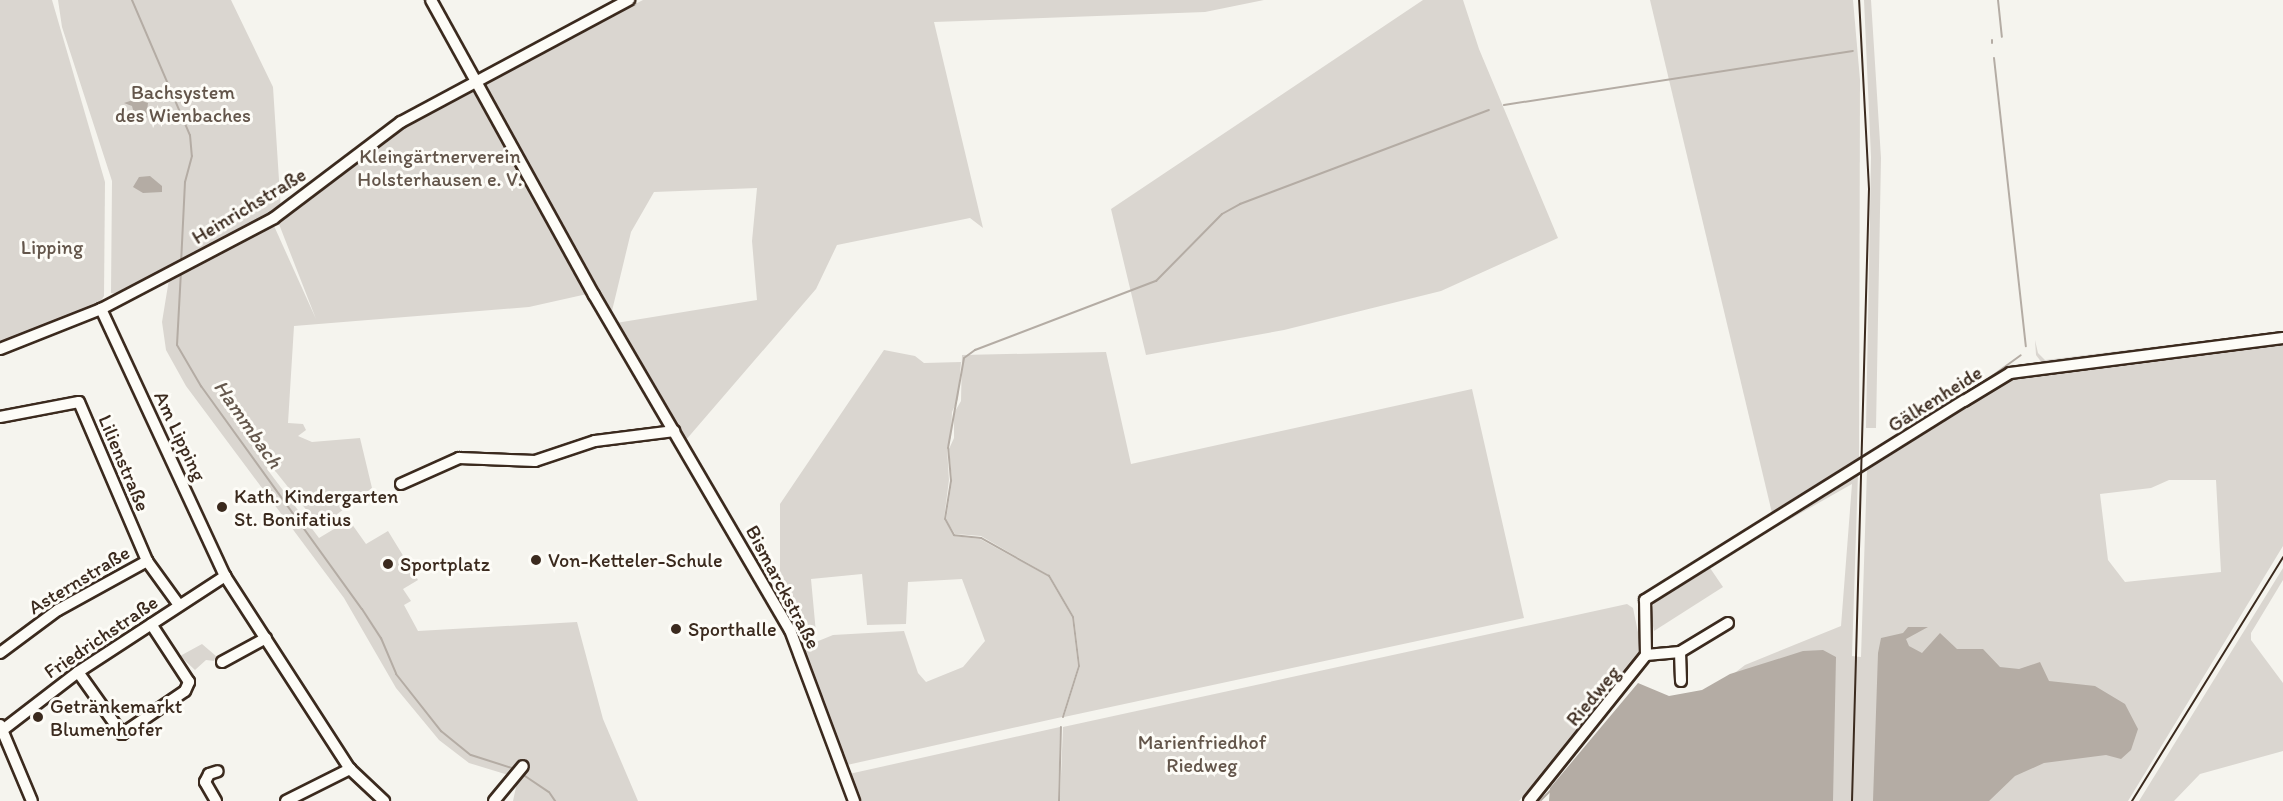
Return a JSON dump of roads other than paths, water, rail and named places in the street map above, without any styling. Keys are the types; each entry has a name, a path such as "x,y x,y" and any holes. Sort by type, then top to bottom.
{"street":[{"name":"Bismarckstraße","path":"431,0 674,431 790,630 854,801"},
{"name":"Heinrichstraße","path":"0,348 101,309 168,276 274,218 401,122 629,0"},
{"name":"Am Lipping","path":"101,309 225,576 350,769 384,801"},
{"name":"Gälkenheide","path":"1646,656 1645,600 2010,373 2283,338"},
{"name":"Lilienstraße","path":"0,417 80,402 147,561 179,605"},
{"path":"401,484 450,460 536,461 595,441 674,431"},
{"name":"Asternstraße","path":"0,653 58,609 147,561"},
{"name":"Friedrichstraße","path":"1,729 78,672 225,576"},
{"path":"1646,656 1680,652 1728,623"},
{"path":"78,672 122,734 185,691 189,682 151,624"},
{"path":"222,662 266,638"},
{"path":"1680,652 1681,681"},
{"name":"Riedweg","path":"1529,801 1646,656"},
{"path":"1,729 32,801"},
{"path":"494,801 524,766"},
{"path":"286,801 350,769"},
{"path":"216,801 206,782 209,774 218,771"}],"waterway":[{"name":"Hammbach","path":"132,0 190,135 192,156 185,182 181,263"},
{"path":"1998,0 2002,37"},
{"path":"1504,105 1853,51"},
{"path":"1994,58 2026,346"},
{"path":"1063,717 1079,666 1073,617 1049,576 981,538 954,535 945,519 951,480 948,448 964,358 975,350 1156,281 1222,214 1240,204 1489,110"},
{"name":"Hammbach","path":"181,271 177,345 201,386 362,609 381,638 396,674 441,731 471,755 515,769"},
{"path":"1977,387 2021,355"},
{"path":"1059,801 1061,727"},
{"name":"Hammbach","path":"522,774 549,792 555,801"},
{"path":"1540,801 1551,790"}],"railway":[{"path":"1852,801 1869,189 1859,0"},
{"path":"2132,801 2283,557"}],"place":[{"name":"Kath. Kindergarten St. Bonifatius","path":"222,507"},
{"name":"Von-Ketteler-Schule","path":"536,560"},
{"name":"Sportplatz","path":"388,564"},
{"name":"Sporthalle","path":"676,629"},
{"name":"Getränkemarkt Blumenhofer","path":"38,717"}],"park label":[{"name":"Bachsystem des Wienbaches","path":"183,104"},
{"name":"Kleingärtnerverein Holsterhausen e. V.","path":"440,168"},
{"name":"Lipping","path":"52,247"},
{"name":"Marienfriedhof Riedweg","path":"1202,754"}]}
